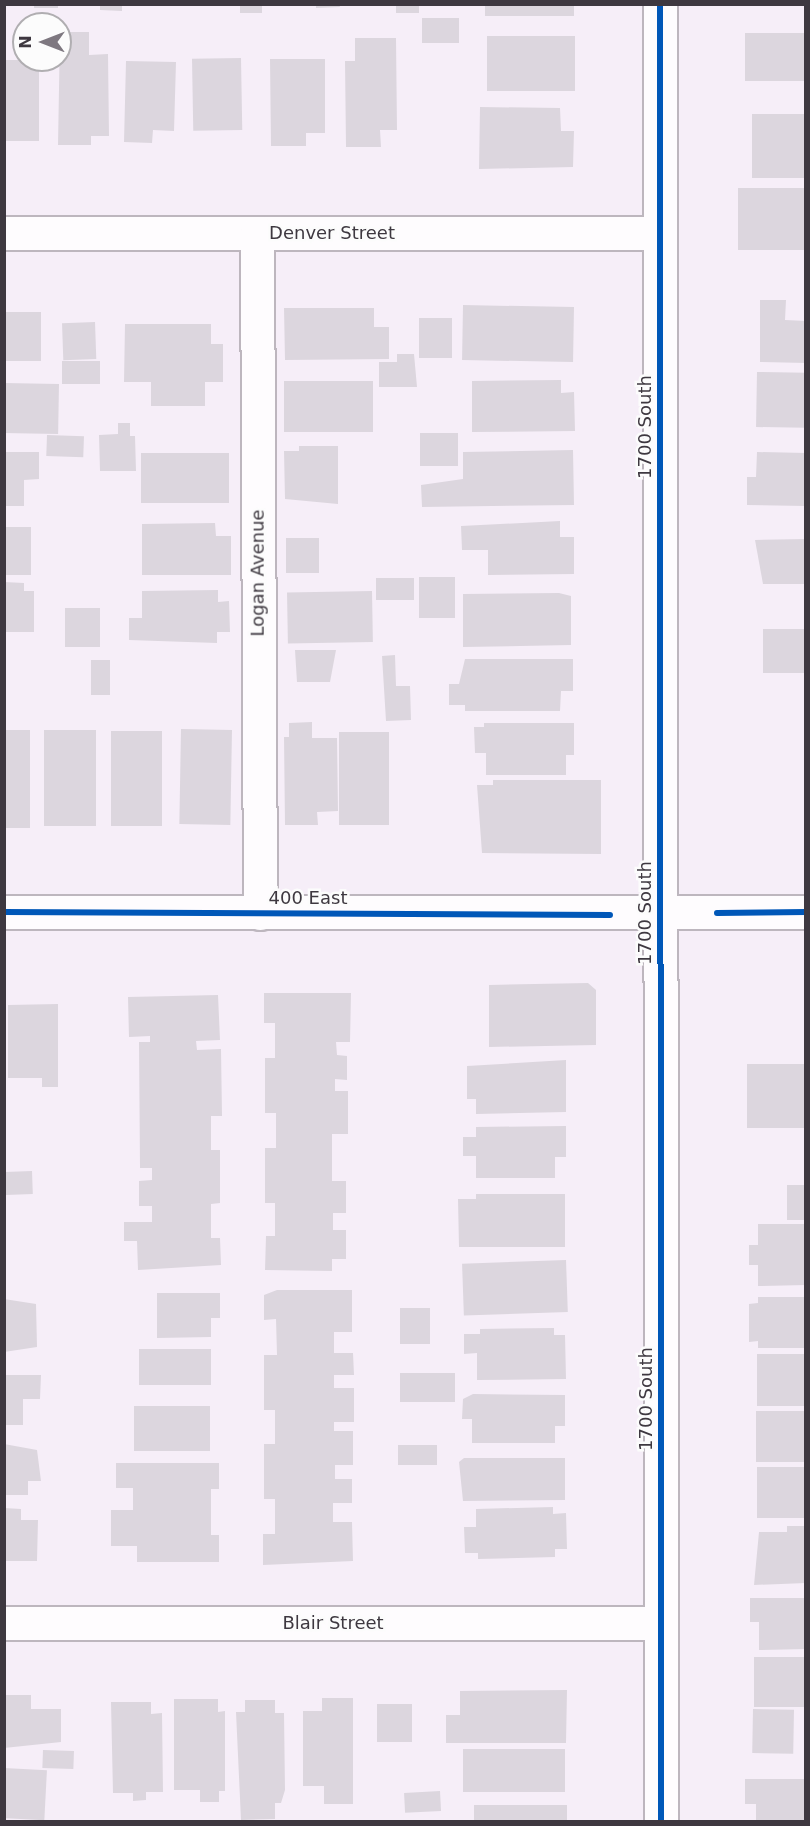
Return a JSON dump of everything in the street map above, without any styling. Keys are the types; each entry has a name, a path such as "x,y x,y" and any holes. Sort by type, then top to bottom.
{"street":[{"name":"1700 South","path":"660,4 661,1821"},
{"name":"Denver Street","path":"4,233 660,233"},
{"name":"Logan Avenue","path":"257,233 260,913"},
{"name":"400 East","path":"4,912 660,914 806,912"},
{"name":"Blair Street","path":"4,1623 661,1623"}],"building":[{"path":"34,4 58,4 58,8 34,8"},
{"path":"100,4 122,4 122,11 100,10"},
{"path":"240,4 262,4 262,13 240,13"},
{"path":"316,4 339,4 340,7 316,8"},
{"path":"396,4 419,4 419,13 396,13"},
{"path":"485,4 574,4 574,16 485,16"},
{"path":"422,18 459,18 459,43 422,43"},
{"path":"72,32 89,32 89,55 108,54 109,136 91,136 91,145 58,145 59,72 72,72"},
{"path":"745,33 806,33 806,81 745,81"},
{"path":"487,36 575,36 575,91 487,91"},
{"path":"355,38 396,38 397,130 380,130 381,147 346,147 345,61 355,61"},
{"path":"241,58 242,130 193,131 192,59"},
{"path":"270,59 325,59 325,133 306,133 306,146 271,146"},
{"path":"4,60 12,60 12,72 39,72 39,141 4,141"},
{"path":"126,61 176,62 174,131 153,130 152,143 124,142"},
{"path":"480,107 560,108 561,131 574,131 573,167 479,169"},
{"path":"752,114 806,114 806,178 752,178"},
{"path":"738,188 806,188 806,250 738,250"},
{"path":"760,300 786,300 785,320 806,321 806,363 760,362"},
{"path":"463,305 574,307 573,362 462,360"},
{"path":"284,308 374,308 374,327 389,327 389,359 285,360"},
{"path":"4,312 41,312 41,361 4,361"},
{"path":"419,318 452,318 452,358 419,358"},
{"path":"95,322 96,359 63,360 62,323"},
{"path":"125,324 211,324 211,344 223,344 223,382 205,382 205,406 151,406 151,382 124,382"},
{"path":"397,354 414,354 417,387 379,387 379,362 397,362"},
{"path":"62,361 100,361 100,384 62,384"},
{"path":"757,372 806,373 805,428 756,427"},
{"path":"561,380 561,393 574,392 575,431 472,432 472,381"},
{"path":"284,381 373,381 373,432 284,432"},
{"path":"4,383 59,384 58,434 4,433"},
{"path":"118,423 130,423 130,436 135,436 136,471 100,471 99,435 118,434"},
{"path":"420,433 458,433 458,466 420,466"},
{"path":"47,435 84,436 83,457 46,456"},
{"path":"299,446 338,446 338,504 285,499 284,451 299,451"},
{"path":"573,450 574,505 422,507 421,485 463,479 463,452"},
{"path":"4,452 39,452 39,479 24,480 24,506 4,506"},
{"path":"757,452 806,453 806,506 747,505 747,477 756,477"},
{"path":"141,453 229,453 229,503 141,503"},
{"path":"560,521 560,537 574,537 574,574 488,575 488,550 462,550 461,526"},
{"path":"215,523 216,536 231,536 231,575 142,575 142,524"},
{"path":"4,527 31,527 31,575 4,575"},
{"path":"286,538 319,538 319,573 286,573"},
{"path":"806,539 806,584 763,584 755,540"},
{"path":"419,577 455,577 455,618 419,618"},
{"path":"376,578 414,578 414,600 376,600"},
{"path":"4,582 24,583 24,591 34,591 34,632 4,632"},
{"path":"218,590 218,602 229,601 230,632 217,632 217,643 129,640 129,618 142,618 142,591"},
{"path":"372,591 373,642 288,643 287,592"},
{"path":"559,593 571,596 571,645 463,647 463,594"},
{"path":"65,608 100,608 100,647 65,647"},
{"path":"763,629 806,629 806,673 763,673"},
{"path":"295,650 336,650 330,682 297,682"},
{"path":"395,655 396,686 410,686 411,720 386,721 382,656"},
{"path":"465,659 573,659 573,691 561,691 560,711 465,711 465,705 449,705 449,684 459,684"},
{"path":"91,660 110,660 110,695 91,695"},
{"path":"312,722 312,738 337,738 338,811 317,812 318,825 285,825 284,737 289,737 289,723"},
{"path":"484,723 574,723 574,755 566,755 566,775 486,775 486,753 475,753 474,727 484,727"},
{"path":"181,729 232,730 230,825 179,824"},
{"path":"4,730 30,730 30,828 4,828"},
{"path":"44,730 96,730 96,826 44,826"},
{"path":"111,731 162,731 162,826 111,826"},
{"path":"339,732 389,732 389,825 339,825"},
{"path":"493,780 601,780 601,854 482,853 477,785 493,785"},
{"path":"588,983 596,990 596,1045 489,1047 489,985"},
{"path":"264,993 351,993 350,1042 336,1042 337,1055 347,1056 347,1080 335,1079 335,1091 348,1091 348,1134 332,1134 332,1181 346,1181 346,1213 333,1213 333,1230 346,1230 346,1259 332,1259 332,1271 265,1270 266,1236 275,1236 275,1203 265,1203 265,1148 276,1148 276,1113 265,1113 265,1058 275,1058 275,1023 264,1023"},
{"path":"218,995 220,1040 196,1041 197,1050 221,1049 222,1116 211,1116 211,1150 220,1150 220,1203 211,1204 211,1238 220,1238 221,1265 138,1270 137,1241 124,1241 124,1222 152,1222 152,1206 139,1206 139,1181 152,1180 152,1168 140,1168 139,1042 150,1042 150,1036 129,1037 128,997"},
{"path":"58,1004 58,1087 42,1087 42,1078 8,1078 8,1005"},
{"path":"566,1060 566,1112 476,1114 476,1099 467,1099 467,1066"},
{"path":"747,1064 806,1064 806,1128 747,1128"},
{"path":"566,1126 566,1157 555,1157 555,1178 476,1178 476,1156 463,1156 463,1137 476,1137 476,1127"},
{"path":"32,1171 33,1194 6,1195 5,1172"},
{"path":"787,1185 806,1185 806,1220 787,1220"},
{"path":"476,1194 565,1194 565,1247 459,1247 458,1199 476,1199"},
{"path":"758,1224 806,1224 806,1285 758,1286 758,1265 749,1265 749,1245 758,1245"},
{"path":"566,1260 568,1312 464,1316 462,1264"},
{"path":"277,1290 352,1290 352,1332 334,1332 334,1353 353,1353 354,1375 334,1375 334,1388 354,1388 354,1422 334,1422 334,1431 353,1431 353,1465 335,1465 335,1479 352,1479 352,1503 333,1503 333,1522 352,1522 353,1561 263,1565 263,1534 275,1534 275,1499 264,1499 264,1444 275,1444 275,1410 264,1410 264,1355 277,1355 276,1319 264,1320 264,1295"},
{"path":"157,1293 220,1293 220,1318 211,1318 211,1337 157,1338"},
{"path":"758,1297 806,1297 806,1348 758,1348 758,1341 749,1342 749,1304 758,1303"},
{"path":"4,1299 36,1304 37,1347 4,1352"},
{"path":"400,1308 430,1308 430,1344 400,1344"},
{"path":"554,1328 554,1335 565,1335 566,1379 477,1380 477,1353 464,1354 464,1334 480,1334 480,1329"},
{"path":"139,1349 211,1349 211,1385 139,1385"},
{"path":"757,1354 806,1354 806,1406 757,1406"},
{"path":"400,1373 455,1373 455,1402 400,1402"},
{"path":"4,1375 41,1375 40,1399 23,1399 23,1425 4,1425"},
{"path":"473,1394 565,1395 565,1426 555,1426 555,1443 472,1443 472,1419 462,1419 463,1399"},
{"path":"134,1406 210,1406 210,1451 134,1451"},
{"path":"756,1411 806,1411 806,1462 756,1462"},
{"path":"4,1444 37,1450 41,1481 28,1481 28,1495 4,1495"},
{"path":"398,1445 437,1445 437,1465 398,1465"},
{"path":"464,1458 565,1458 565,1500 463,1501 459,1462"},
{"path":"116,1463 219,1463 219,1489 211,1489 211,1535 219,1535 219,1562 137,1562 137,1546 111,1546 111,1510 133,1510 133,1488 116,1488"},
{"path":"757,1467 806,1467 806,1518 757,1518"},
{"path":"553,1507 553,1514 566,1513 567,1549 555,1549 555,1557 478,1559 478,1553 465,1553 464,1527 476,1527 476,1509"},
{"path":"4,1508 21,1509 21,1520 38,1520 37,1561 4,1561"},
{"path":"787,1526 806,1526 806,1583 754,1585 759,1532 787,1532"},
{"path":"750,1598 806,1598 806,1649 759,1650 759,1622 750,1622"},
{"path":"754,1657 806,1657 806,1707 754,1707"},
{"path":"567,1690 566,1743 446,1743 446,1715 460,1715 460,1691"},
{"path":"4,1695 31,1695 31,1709 61,1709 61,1742 4,1748"},
{"path":"322,1698 353,1698 353,1804 324,1804 324,1786 303,1786 303,1711 322,1711"},
{"path":"174,1699 218,1699 218,1712 225,1711 225,1791 219,1791 219,1802 200,1802 200,1790 174,1790"},
{"path":"245,1700 275,1700 275,1713 284,1713 285,1790 281,1803 275,1803 275,1819 241,1820 236,1712 245,1712"},
{"path":"111,1702 151,1702 151,1714 162,1713 163,1792 146,1792 146,1800 133,1801 133,1793 113,1793"},
{"path":"377,1704 412,1704 412,1742 377,1742"},
{"path":"753,1709 794,1710 793,1754 752,1753"},
{"path":"463,1749 565,1749 565,1792 463,1792"},
{"path":"43,1750 74,1751 73,1769 42,1768"},
{"path":"4,1768 47,1770 44,1820 4,1818"},
{"path":"745,1779 806,1779 806,1822 756,1822 756,1804 745,1804"},
{"path":"440,1791 441,1811 405,1813 404,1793"},
{"path":"474,1805 567,1805 567,1822 474,1822"}],"cycle path":[{"path":"660,4 661,1822"},
{"path":"4,912 610,915"},
{"path":"717,913 806,912"}]}
